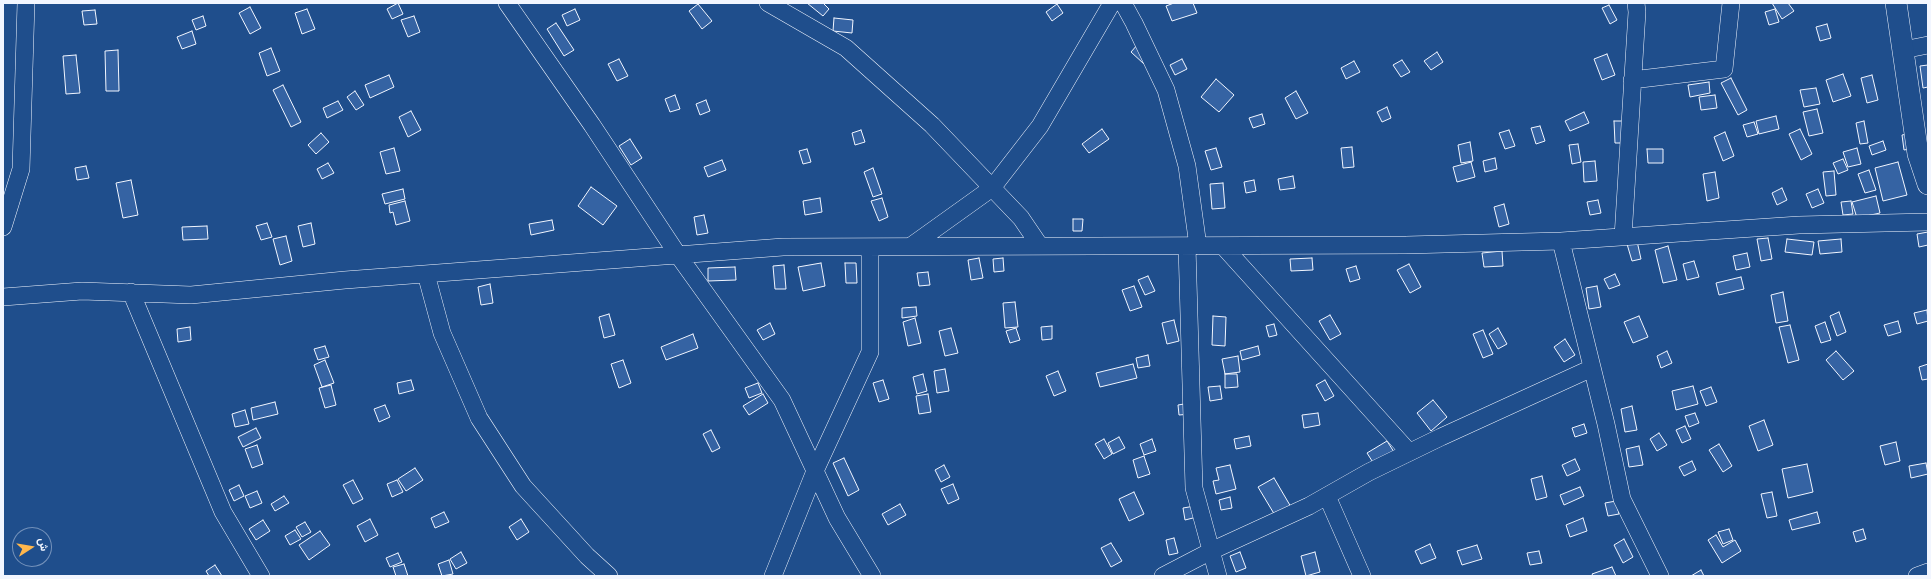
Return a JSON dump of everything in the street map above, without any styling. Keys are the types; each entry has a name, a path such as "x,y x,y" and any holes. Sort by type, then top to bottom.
{"street":[{"path":"3,227 21,169 26,3"},
{"path":"507,3 592,125 678,255 782,400 837,518 872,576"},
{"path":"768,3 846,48 932,125 1021,218 1040,246"},
{"path":"911,246 992,188 1040,126 1112,3"},
{"path":"1123,3 1166,90 1187,166 1193,246 1194,488 1218,576"},
{"path":"1623,237 1637,12 1636,3"},
{"path":"1632,80 1724,69 1731,3"},
{"path":"1896,3 1918,154 1928,184"},
{"path":"1903,50 1928,45"},
{"path":"3,297 82,291 191,295 426,274 784,247 1223,246 1561,241 1799,225 1928,222"},
{"path":"1561,241 1622,499 1660,576"},
{"path":"773,576 815,471 870,352 870,246"},
{"path":"1223,246 1409,452"},
{"path":"426,274 442,333 478,418 523,486 587,556 609,576"},
{"path":"131,292 224,512 261,576"},
{"path":"1163,576 1211,551 1309,506 1409,452 1592,368"},
{"path":"1327,496 1362,576"}],"building":[{"path":"398,3 403,14 392,19 387,9"},
{"path":"807,3 823,3 829,9 823,16"},
{"path":"1174,3 1193,3 1197,13 1172,21 1166,6"},
{"path":"1772,3 1788,3 1794,11 1782,19"},
{"path":"698,4 712,21 702,29 689,11"},
{"path":"1057,4 1063,13 1052,21 1046,12"},
{"path":"1609,5 1617,20 1610,24 1602,8"},
{"path":"250,7 261,28 250,34 239,13"},
{"path":"307,9 315,29 302,34 295,13"},
{"path":"575,9 580,20 567,26 562,15"},
{"path":"1775,9 1779,22 1769,25 1765,12"},
{"path":"95,10 97,24 84,25 82,11"},
{"path":"203,16 206,26 196,30 192,20"},
{"path":"414,16 420,32 408,37 401,20"},
{"path":"834,18 853,20 852,33 833,31"},
{"path":"556,23 574,50 564,56 547,29"},
{"path":"1827,24 1831,38 1820,41 1816,27"},
{"path":"192,31 196,44 182,49 177,37"},
{"path":"1138,44 1151,56 1144,64 1131,52"},
{"path":"271,48 280,71 267,76 259,53"},
{"path":"118,50 119,91 106,91 105,51"},
{"path":"1437,52 1443,62 1431,70 1424,61"},
{"path":"1607,54 1615,75 1602,80 1594,59"},
{"path":"76,55 80,93 66,94 63,56"},
{"path":"619,59 628,76 617,81 608,64"},
{"path":"1182,59 1187,69 1175,75 1170,65"},
{"path":"1402,60 1410,72 1401,77 1393,65"},
{"path":"1354,61 1360,72 1346,79 1341,68"},
{"path":"1928,65 1928,87 1923,88 1920,66"},
{"path":"1843,74 1851,96 1833,102 1826,80"},
{"path":"389,75 394,87 370,98 365,85"},
{"path":"1872,75 1878,100 1867,103 1861,78"},
{"path":"1731,78 1747,110 1738,115 1721,83"},
{"path":"1216,79 1234,95 1219,112 1201,97"},
{"path":"1709,82 1710,93 1690,97 1688,85"},
{"path":"283,85 301,122 291,127 273,90"},
{"path":"1816,88 1820,104 1804,107 1800,90"},
{"path":"355,91 364,105 356,110 347,97"},
{"path":"1296,91 1308,113 1296,119 1285,98"},
{"path":"675,95 680,109 670,112 665,99"},
{"path":"1715,95 1717,108 1701,110 1699,97"},
{"path":"706,100 710,111 700,115 696,104"},
{"path":"338,101 343,110 327,118 323,108"},
{"path":"1387,107 1391,118 1382,122 1377,112"},
{"path":"1817,109 1823,133 1809,136 1803,112"},
{"path":"411,111 421,130 408,137 399,117"},
{"path":"1584,112 1589,123 1570,131 1565,121"},
{"path":"1262,114 1265,124 1253,128 1249,118"},
{"path":"1776,116 1779,129 1759,134 1756,121"},
{"path":"1614,121 1626,121 1626,143 1615,143"},
{"path":"1864,121 1868,143 1860,144 1856,123"},
{"path":"1754,122 1758,134 1747,137 1743,125"},
{"path":"1540,126 1545,141 1536,144 1531,128"},
{"path":"1102,129 1109,139 1089,153 1082,144"},
{"path":"1800,129 1812,154 1801,160 1789,134"},
{"path":"861,130 865,142 855,145 852,133"},
{"path":"1509,130 1515,146 1505,149 1499,133"},
{"path":"1725,132 1734,156 1723,161 1714,137"},
{"path":"321,133 329,142 316,154 308,145"},
{"path":"1913,133 1915,148 1904,150 1902,135"},
{"path":"630,139 642,158 631,165 619,146"},
{"path":"1883,141 1886,150 1872,155 1869,146"},
{"path":"1470,142 1473,161 1461,163 1458,145"},
{"path":"1578,144 1581,162 1572,164 1569,145"},
{"path":"1352,147 1354,167 1343,168 1341,148"},
{"path":"394,148 400,171 386,174 380,152"},
{"path":"1216,148 1222,167 1211,170 1205,151"},
{"path":"1857,148 1861,164 1848,167 1843,152"},
{"path":"807,149 811,162 803,164 799,151"},
{"path":"1647,149 1663,149 1663,163 1648,163"},
{"path":"1495,158 1497,169 1485,172 1483,161"},
{"path":"1843,159 1848,170 1838,174 1833,163"},
{"path":"722,160 726,170 708,177 704,167"},
{"path":"1595,161 1597,181 1584,182 1583,162"},
{"path":"1471,162 1475,177 1457,182 1453,167"},
{"path":"1898,162 1907,195 1883,201 1875,168"},
{"path":"328,163 334,173 322,179 317,169"},
{"path":"86,166 89,178 77,180 75,168"},
{"path":"873,168 882,194 873,197 864,172"},
{"path":"1869,170 1876,190 1865,193 1858,174"},
{"path":"1834,171 1836,195 1826,196 1823,172"},
{"path":"1715,172 1719,198 1707,201 1703,174"},
{"path":"1293,176 1295,188 1280,190 1278,179"},
{"path":"131,180 138,215 123,218 116,183"},
{"path":"1254,180 1256,191 1246,193 1244,182"},
{"path":"1223,183 1225,208 1212,209 1210,184"},
{"path":"591,187 617,206 603,225 578,206"},
{"path":"1782,188 1787,200 1777,205 1772,193"},
{"path":"403,189 405,199 385,204 382,194"},
{"path":"1818,189 1824,203 1812,208 1806,194"},
{"path":"1876,196 1880,213 1857,218 1852,202"},
{"path":"820,198 822,212 805,215 803,201"},
{"path":"882,198 888,217 879,221 871,201"},
{"path":"1598,200 1601,213 1590,215 1587,202"},
{"path":"405,201 410,221 396,225 393,212 390,213 389,205"},
{"path":"1851,201 1853,214 1843,215 1841,202"},
{"path":"1504,204 1509,224 1499,227 1494,207"},
{"path":"704,215 708,233 697,235 694,217"},
{"path":"1073,219 1083,219 1082,231 1073,231"},
{"path":"552,220 554,230 531,235 529,224"},
{"path":"267,223 272,237 261,240 256,226"},
{"path":"311,223 315,244 303,247 298,226"},
{"path":"207,226 208,239 183,240 182,227"},
{"path":"1928,232 1928,245 1919,247 1917,234"},
{"path":"286,236 292,261 280,265 273,239"},
{"path":"1768,238 1772,259 1761,261 1757,239"},
{"path":"1787,239 1814,242 1812,255 1785,252"},
{"path":"1841,239 1842,252 1820,254 1818,241"},
{"path":"1637,241 1641,259 1632,261 1627,244"},
{"path":"1668,246 1677,280 1663,283 1655,250"},
{"path":"1502,251 1503,266 1484,267 1482,253"},
{"path":"1747,253 1750,267 1736,270 1733,256"},
{"path":"979,258 983,278 971,280 968,260"},
{"path":"1003,258 1004,271 994,272 993,259"},
{"path":"1312,258 1313,270 1291,271 1290,259"},
{"path":"1694,261 1699,277 1687,280 1683,264"},
{"path":"821,263 825,286 803,291 798,267"},
{"path":"845,263 856,263 857,283 846,283"},
{"path":"1409,264 1421,287 1410,293 1397,270"},
{"path":"784,265 786,289 775,289 773,266"},
{"path":"1356,266 1360,279 1350,282 1346,269"},
{"path":"735,267 736,280 708,281 708,268"},
{"path":"928,272 930,285 919,286 917,273"},
{"path":"1615,274 1620,285 1609,289 1604,279"},
{"path":"1148,276 1155,291 1145,295 1138,280"},
{"path":"1741,277 1744,289 1719,295 1716,283"},
{"path":"490,284 493,303 481,305 478,287"},
{"path":"1134,286 1142,307 1130,311 1122,290"},
{"path":"1597,286 1601,307 1589,309 1586,288"},
{"path":"1783,292 1788,321 1776,323 1771,295"},
{"path":"1015,302 1018,327 1005,328 1003,303"},
{"path":"916,307 917,316 902,318 902,308"},
{"path":"1927,310 1928,321 1917,324 1914,313"},
{"path":"1839,312 1846,332 1837,336 1830,316"},
{"path":"609,314 615,335 604,338 599,317"},
{"path":"1330,315 1341,334 1330,340 1319,321"},
{"path":"1213,316 1226,317 1225,346 1212,345"},
{"path":"1639,316 1648,337 1633,343 1624,322"},
{"path":"915,318 921,343 908,346 903,322"},
{"path":"1174,320 1179,341 1167,344 1162,323"},
{"path":"1898,321 1901,332 1888,336 1884,325"},
{"path":"1825,322 1831,340 1821,343 1815,326"},
{"path":"770,323 775,334 763,340 757,330"},
{"path":"1274,324 1277,335 1269,337 1266,326"},
{"path":"1790,325 1799,360 1788,363 1779,327"},
{"path":"1052,326 1052,339 1042,340 1041,327"},
{"path":"190,327 191,340 178,342 177,329"},
{"path":"951,328 958,353 945,356 939,331"},
{"path":"1016,328 1020,340 1010,343 1006,331"},
{"path":"1498,328 1507,344 1498,349 1489,334"},
{"path":"1483,330 1493,354 1483,358 1473,334"},
{"path":"693,334 698,348 666,360 661,347"},
{"path":"1565,339 1575,355 1564,362 1554,347"},
{"path":"325,346 329,357 318,360 314,349"},
{"path":"1258,346 1260,355 1242,360 1240,351"},
{"path":"1667,351 1672,363 1661,368 1657,356"},
{"path":"1836,351 1854,371 1843,380 1826,360"},
{"path":"1148,355 1150,366 1138,368 1136,358"},
{"path":"1238,356 1240,372 1225,374 1222,359"},
{"path":"325,360 334,383 322,387 314,365"},
{"path":"623,360 631,383 619,388 611,364"},
{"path":"1133,364 1137,378 1100,387 1096,373"},
{"path":"1928,364 1928,379 1922,380 1919,367"},
{"path":"945,369 949,391 937,393 934,371"},
{"path":"1058,371 1066,391 1054,396 1046,376"},
{"path":"923,374 927,391 917,394 913,377"},
{"path":"1225,374 1237,374 1238,387 1225,388"},
{"path":"411,380 414,390 399,394 397,383"},
{"path":"883,380 889,399 879,402 873,383"},
{"path":"1325,380 1334,396 1325,401 1316,385"},
{"path":"758,383 762,393 749,398 745,388"},
{"path":"331,385 336,405 325,408 319,388"},
{"path":"1220,386 1222,399 1210,401 1208,387"},
{"path":"1693,386 1698,404 1676,410 1672,391"},
{"path":"1711,387 1717,402 1706,406 1700,391"},
{"path":"763,394 768,403 749,415 743,406"},
{"path":"928,394 931,412 919,414 916,396"},
{"path":"1433,400 1447,417 1431,431 1417,413"},
{"path":"275,402 278,414 253,420 251,408"},
{"path":"1190,403 1191,414 1179,415 1178,405"},
{"path":"385,405 390,417 379,422 374,409"},
{"path":"1632,406 1637,430 1625,432 1621,409"},
{"path":"245,410 249,424 235,427 232,414"},
{"path":"1318,413 1320,425 1304,428 1302,415"},
{"path":"1695,413 1699,423 1689,427 1685,416"},
{"path":"1764,420 1773,445 1758,451 1749,426"},
{"path":"1584,424 1587,433 1575,437 1572,428"},
{"path":"1685,426 1691,439 1682,443 1676,430"},
{"path":"256,428 261,438 243,447 238,437"},
{"path":"711,430 720,448 712,452 703,434"},
{"path":"1659,433 1667,445 1657,451 1650,439"},
{"path":"1249,436 1251,446 1236,449 1234,439"},
{"path":"1119,437 1125,448 1113,454 1108,443"},
{"path":"1104,439 1112,454 1104,459 1095,444"},
{"path":"1152,439 1156,451 1144,455 1140,444"},
{"path":"1387,441 1394,452 1374,464 1367,453"},
{"path":"1896,442 1900,461 1885,465 1880,446"},
{"path":"1719,444 1732,466 1723,472 1709,450"},
{"path":"257,445 263,464 252,468 245,449"},
{"path":"1639,446 1643,465 1629,467 1626,449"},
{"path":"1144,456 1150,474 1138,478 1133,460"},
{"path":"844,458 859,490 848,496 833,463"},
{"path":"1575,459 1580,470 1567,476 1562,465"},
{"path":"1692,461 1696,470 1684,476 1679,467"},
{"path":"1926,463 1928,474 1911,478 1909,466"},
{"path":"1807,464 1813,492 1788,498 1782,469"},
{"path":"944,465 950,477 941,482 935,470"},
{"path":"1230,465 1236,489 1216,494 1213,481 1219,480 1216,468"},
{"path":"415,468 423,480 406,491 398,479"},
{"path":"1542,476 1547,497 1536,500 1531,479"},
{"path":"1274,478 1291,507 1276,517 1258,487"},
{"path":"353,480 363,499 353,504 343,485"},
{"path":"397,480 403,492 392,497 387,484"},
{"path":"953,484 959,499 948,504 941,489"},
{"path":"239,485 244,496 234,501 229,490"},
{"path":"1580,487 1584,496 1564,505 1560,495"},
{"path":"257,491 262,503 250,508 245,496"},
{"path":"1134,492 1144,514 1129,521 1119,499"},
{"path":"1772,492 1777,516 1767,518 1761,494"},
{"path":"284,496 289,503 275,511 271,504"},
{"path":"1230,497 1232,508 1221,510 1219,500"},
{"path":"1616,501 1619,514 1608,516 1605,503"},
{"path":"900,504 906,515 888,525 882,514"},
{"path":"1195,506 1197,517 1185,520 1183,508"},
{"path":"444,512 449,522 435,528 431,518"},
{"path":"1817,512 1820,523 1792,530 1789,520"},
{"path":"1583,518 1587,531 1570,537 1566,525"},
{"path":"370,519 378,535 365,542 357,526"},
{"path":"521,519 529,532 517,540 509,527"},
{"path":"263,520 270,531 256,540 249,529"},
{"path":"305,522 311,532 302,537 296,527"},
{"path":"1729,529 1733,540 1723,544 1718,532"},
{"path":"1863,529 1866,539 1856,542 1853,532"},
{"path":"295,530 301,539 290,545 285,536"},
{"path":"320,531 330,545 309,560 299,545"},
{"path":"1716,535 1723,547 1735,540 1741,551 1722,563 1708,540"},
{"path":"1174,538 1178,553 1169,555 1166,540"},
{"path":"1624,539 1633,557 1623,563 1614,545"},
{"path":"1111,543 1122,561 1111,567 1101,548"},
{"path":"1430,544 1436,558 1421,564 1415,551"},
{"path":"1477,545 1482,559 1462,565 1457,551"},
{"path":"1539,551 1542,563 1530,565 1527,553"},
{"path":"461,552 467,563 456,569 450,559"},
{"path":"1240,552 1246,568 1236,572 1230,556"},
{"path":"1315,552 1320,572 1306,576 1301,556"},
{"path":"398,553 402,562 390,567 386,558"},
{"path":"449,560 453,574 442,576 438,564"},
{"path":"404,564 408,576 396,576 393,567"},
{"path":"215,565 222,576 209,576 206,571"},
{"path":"1612,567 1616,576 1593,576 1592,574"},
{"path":"1701,570 1704,576 1691,576"}]}
